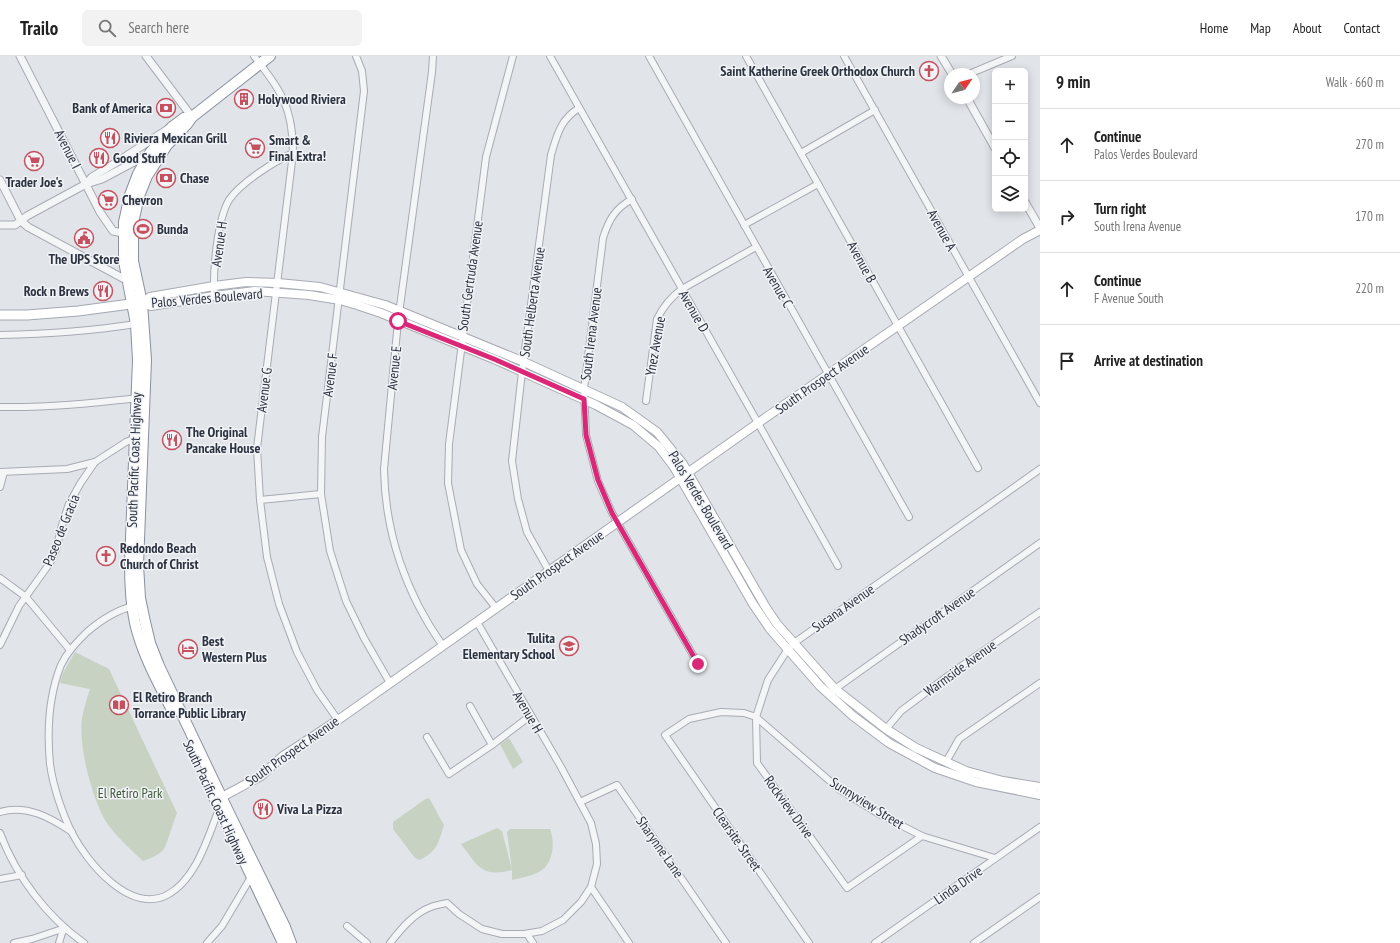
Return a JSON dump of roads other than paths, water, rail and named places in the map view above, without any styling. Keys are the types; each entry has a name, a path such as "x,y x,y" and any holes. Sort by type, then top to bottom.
{"highway":[{"name":"South Pacific Coast Highway","path":"270,56 257,60 192,117 175,136 154,154 139,196 133,223 132,254 137,303 146,360 141,398 130,564 137,606 150,643 182,716 222,797 283,943"},
{"name":"South Pacific Coast Highway","path":"141,398 136,324 137,303 128,281 124,260 123,233 126,208 138,174 154,154 172,127 184,118 192,117"},
{"path":"123,233 128,235 128,252 132,254"},
{"name":"South Pacific Coast Highway","path":"137,606 136,624 142,645 156,677 219,809 286,927 291,943"},
{"path":"156,677 164,686 178,715 182,716"}],"main road":[{"name":"South Prospect Avenue","path":"222,797 261,776 283,756 338,720 758,423 1023,239 1040,229"},
{"name":"Palos Verdes Boulevard","path":"0,315 27,315 78,311 137,303 149,297 246,282 320,287 398,321 494,359 584,399 633,425 659,447 681,478 753,604 770,629 791,646 835,689 935,768 1040,795"},
{"name":"Palos Verdes Boulevard","path":"137,303 151,306 255,291 340,296 379,303 524,362 622,407 656,432 688,473 765,606 791,646 820,686 856,718 889,743 946,762 977,779 1040,787"},
{"path":"856,718 861,710"},
{"path":"219,809 222,797"}],"street":[{"name":"Avenue I","path":"20,56 100,212 112,231 123,233"},
{"path":"146,56 192,117"},
{"name":"Avenue F","path":"356,56 362,72 364,91 322,437 321,494 330,551 346,601 364,638 390,683"},
{"name":"Avenue E","path":"433,56 398,321 384,469 386,502 395,550 407,584 442,646"},
{"name":"South Gertruda Avenue","path":"496,608 477,584 461,550 448,483 449,444 486,157 513,56"},
{"name":"Avenue D","path":"550,56 632,198 838,566"},
{"name":"Avenue C","path":"648,56 909,517"},
{"name":"Avenue B","path":"746,56 978,468"},
{"name":"Avenue A","path":"844,56 1040,403"},
{"path":"941,56 948,68"},
{"path":"980,69 1012,56"},
{"name":"Avenue G","path":"257,60 278,88 286,106 293,136 293,153 257,448 260,500 267,557 279,604 297,652 317,690 338,720"},
{"path":"969,104 992,143"},
{"name":"South Helberta Avenue","path":"549,570 527,532 518,500 512,461 522,372 551,155 557,134 563,122 572,112 579,108"},
{"path":"801,153 875,110"},
{"path":"86,184 92,177 164,130 172,127"},
{"name":"Avenue H","path":"214,296 219,229 225,208 238,189 281,158 293,153"},
{"path":"0,224 15,225 21,220 86,184 102,179 154,154"},
{"path":"0,180 21,220 28,227 128,281"},
{"path":"744,225 818,184"},
{"name":"South Irena Avenue","path":"632,198 614,213 607,225 603,238 584,389 586,435 598,480 612,513 698,664"},
{"path":"1028,207 1040,229"},
{"name":"Ynez Avenue","path":"646,401 657,319 666,304 673,295 682,289 756,247"},
{"name":"Palos Verdes Boulevard","path":"0,335 58,334 136,324"},
{"path":"0,407 31,408 141,398"},
{"name":"Paseo de Gracia","path":"0,645 13,618 50,563 56,550 69,504 80,484 95,462 138,438"},
{"path":"0,487 2,472 67,469 95,462"},
{"name":"Susana Avenue","path":"756,717 768,680 791,646 1040,469"},
{"path":"260,500 321,494"},
{"name":"Shadycroft Avenue","path":"835,689 1040,543"},
{"path":"0,578 26,597 70,650"},
{"path":"137,606 126,608 105,618 77,642 61,664 55,685 50,716 49,741 50,765 56,793 72,832 95,865 114,884 134,897 150,899 166,895 178,887 187,876 197,862 206,845 219,809"},
{"name":"Warmside Avenue","path":"886,730 901,711 960,667 1040,612"},
{"name":"Avenue H","path":"477,622 591,823 596,844 597,864 591,887"},
{"path":"946,762 959,739 1040,683"},
{"path":"470,706 492,745"},
{"name":"Clearsite Street","path":"756,717 744,713 721,712 689,719 665,735 809,943"},
{"path":"428,737 449,774 492,745 530,716"},
{"name":"Sunnyview Street","path":"756,717 839,789 879,814 922,836 996,858"},
{"name":"Rockview Drive","path":"756,717 757,763 847,888 922,836"},
{"name":"Sharynne Lane","path":"580,802 617,785 726,943"},
{"path":"0,812 15,810 32,812 54,820 72,832"},
{"name":"Linda Drive","path":"875,943 1040,827"},
{"path":"0,833 12,860 33,893 65,928 84,943"},
{"path":"207,943 222,926 255,874"},
{"path":"0,879 22,875"},
{"path":"390,943 401,930 422,912 431,907 447,903 459,914 482,930 502,934 527,934 542,931 562,920 581,902 591,887 629,943"},
{"path":"974,943 1040,897"},
{"path":"347,926 367,943"},
{"path":"14,943 32,939 65,928"},
{"path":"59,943 65,928"},
{"path":"527,934 533,943"}],"place":[{"name":"Saint Katherine Greek Orthodox Church","path":"929,71"},
{"name":"Holywood Riviera","path":"244,99"},
{"name":"Bank of America","path":"166,108"},
{"name":"Riviera Mexican Grill","path":"110,138"},
{"name":"Smart & Final Extra!","path":"255,148"},
{"name":"Good Stuff","path":"99,158"},
{"name":"Trader Joe's","path":"34,161"},
{"name":"Chase","path":"166,178"},
{"name":"Chevron","path":"108,200"},
{"name":"Bunda","path":"143,229"},
{"name":"The UPS Store","path":"84,238"},
{"name":"Rock n Brews","path":"103,291"},
{"name":"The Original Pancake House","path":"172,440"},
{"name":"Redondo Beach Church of Christ","path":"106,556"},
{"name":"Tulita Elementary School","path":"569,646"},
{"name":"Best Western Plus","path":"188,649"},
{"name":"El Retiro Branch Torrance Public Library","path":"119,705"},
{"name":"Viva La Pizza","path":"263,809"}],"park label":[{"name":"El Retiro Park","path":"130,793"}]}
